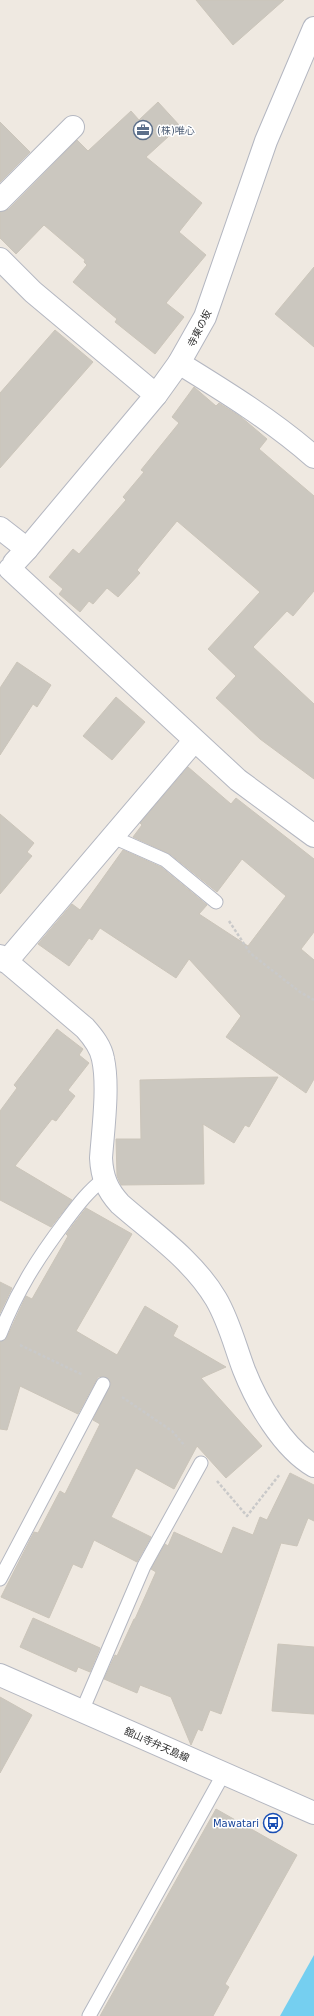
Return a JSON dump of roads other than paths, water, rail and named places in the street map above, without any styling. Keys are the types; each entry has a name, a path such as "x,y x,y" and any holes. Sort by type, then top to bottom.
{"street":[{"name":"寺東の坂","path":"5,575 156,395 179,363 206,317 266,141 314,28"},
{"path":"0,200 73,127"},
{"path":"0,259 33,292 156,395"},
{"path":"179,363 240,400 297,442 314,457"},
{"path":"0,528 27,548"},
{"path":"5,575 238,780 314,836"},
{"path":"194,741 113,836 3,959 84,1028 96,1042 103,1058 105,1076 101,1158 104,1179 111,1194 120,1204 193,1268 206,1284 226,1319 244,1370 258,1400 281,1436 292,1450 305,1460"},
{"name":"舘山寺弁天島線","path":"0,1675 314,1813"}],"lane":[{"path":"113,836 165,860 216,902"},
{"path":"0,1334 19,1290 40,1256 91,1188 104,1179"},
{"path":"0,1579 103,1384"},
{"path":"82,1711 144,1566 201,1463"},
{"path":"89,2016 224,1773"}],"water":[{"path":"314,1955 314,2016 280,2016"}],"place":[{"name":"(株)唯心","path":"143,130"},
{"name":"Mawatari","path":"273,1823"}]}
